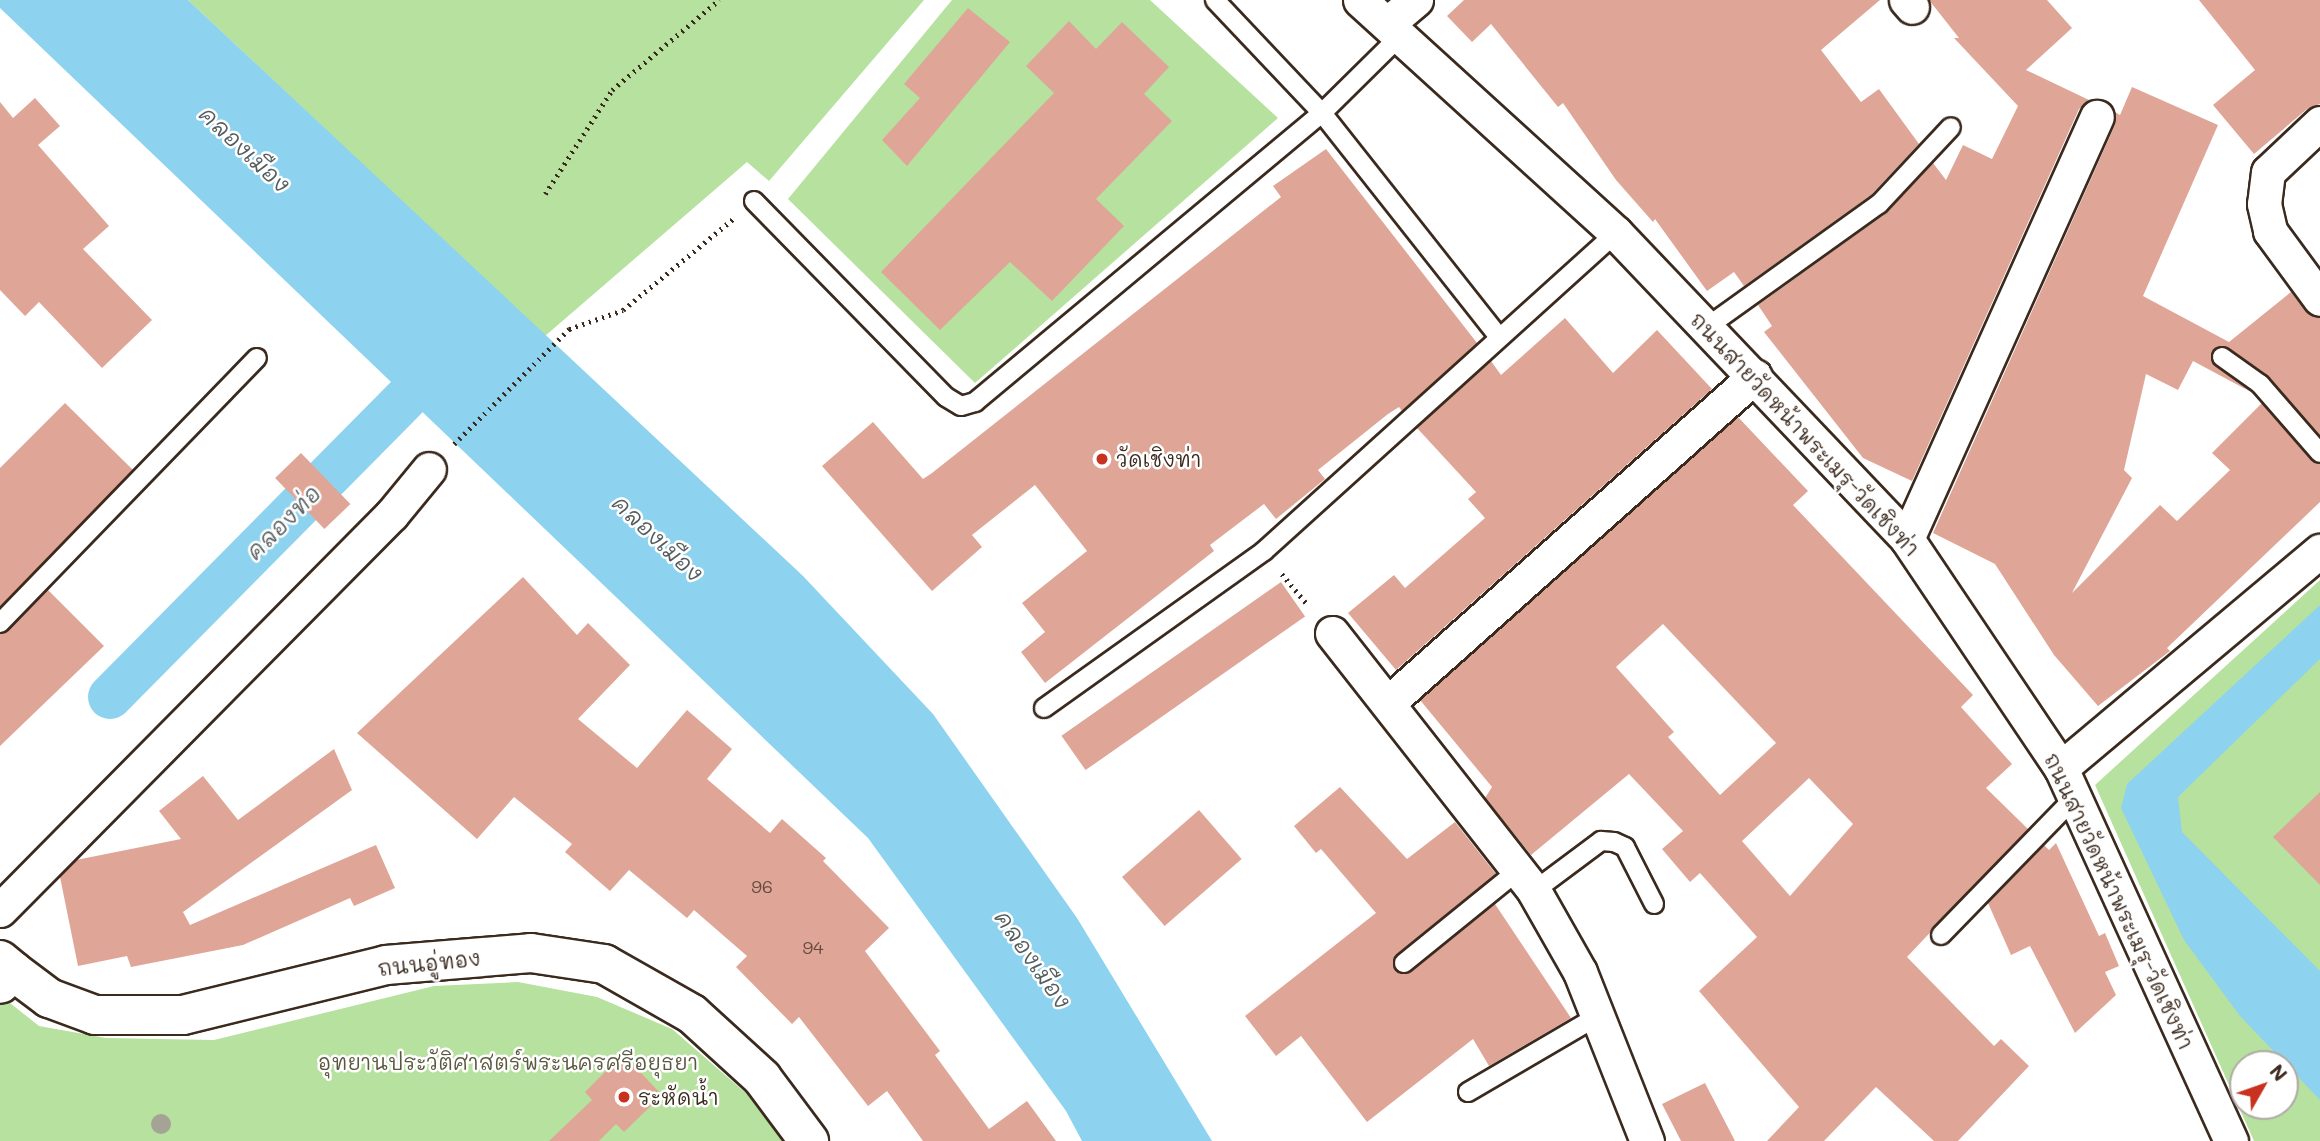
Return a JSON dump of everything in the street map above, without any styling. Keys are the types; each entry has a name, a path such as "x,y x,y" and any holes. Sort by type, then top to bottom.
{"main road":[{"name":"ถนนอู่ทอง","path":"4,972 49,998 96,1016 183,1015 386,965 531,953 604,964 692,1014 762,1078 809,1141"}],"street":[{"name":"ถนนสายวัดหน้าพระเมรุ-วัดเชิงท่า","path":"1360,0 1616,233 1755,376 1907,539 2068,783 2231,1141"},
{"path":"1394,30 1416,0"},
{"path":"1907,539 2097,117"},
{"path":"2320,123 2268,173 2264,204 2270,231 2320,299"},
{"path":"1389,702 1755,376"},
{"path":"0,910 392,514 429,469"},
{"path":"2068,783 2320,551"},
{"path":"1332,633 1389,702 1527,881 1580,972 1647,1141"}],"lane":[{"path":"1215,0 1322,113 1498,337"},
{"path":"754,201 946,397 961,406 975,402 1322,113 1394,30"},
{"path":"1707,327 1879,204 1951,127"},
{"path":"1044,708 1264,551 1616,233"},
{"path":"2222,357 2260,384 2320,453"},
{"path":"0,622 257,358"},
{"path":"1941,935 2068,783"},
{"path":"1404,963 1527,881 1601,841 1614,842 1625,847 1654,904"},
{"path":"1468,1092 1598,1016"}],"path":[{"path":"545,194 612,90 719,0"},
{"path":"429,469 569,329 623,310 754,201"},
{"path":"1264,551 1332,633"}],"green space":[{"path":"188,0 924,0 769,181 747,162 545,336"},
{"path":"952,0 1150,0 1278,118 975,383 788,199"},
{"path":"2320,580 2320,1141 2254,1141 2245,1120 2299,1120 2299,1050 2229,1050 2229,1085 2095,785"},
{"name":"อุทยานประวัติศาสตร์พระนครศรีอยุธยา","path":"518,982 597,997 672,1029 748,1095 782,1141 0,1141 0,995 39,1026 106,1038 214,1040 434,986"}],"water":[{"name":"คลองเมือง","path":"0,0 188,0 803,576 933,714 1077,918 1212,1141 1082,1141 1066,1111 868,838 0,8"},
{"path":"2320,605 2320,659 2178,797 2182,832 2320,971 2320,1100 2299,1078 2299,1050 2272,1050 2240,1016 2184,940 2121,808 2127,784"}],"building":[{"path":"1464,0 1880,0 1821,50 1861,102 1879,89 1919,144 1871,195 1744,286 1734,272 1707,291 1655,219 1653,222 1616,180 1563,103 1558,107 1491,24 1472,42 1447,16"},
{"path":"1929,0 2047,0 2072,28 2026,70 2089,100 2079,109 1912,481 1863,458 1764,332 1772,326 1758,305 1886,213 1933,163 1946,180 1963,145 1992,159 2018,106 1954,38 1959,38"},
{"path":"2199,0 2320,0 2320,104 2307,109 2254,154 2213,105 2255,70"},
{"path":"968,8 1010,42 907,166 882,140 920,98 904,84"},
{"path":"1069,21 1096,49 1122,22 1169,67 1144,94 1172,121 1096,199 1124,226 1052,301 1010,262 940,330 881,272 1054,93 1026,66"},
{"path":"2132,87 2218,125 2143,296 2229,342 2291,292 2305,311 2320,318 2320,436 2268,376 2224,346 2212,351 2212,362 2251,392 2193,361 2178,390 2146,374 2124,470 2132,478 2072,593 2160,505 2177,521 2230,470 2212,453 2262,403 2311,460 2320,464 2320,502 2167,648 2170,651 2098,706 2054,655 1995,564 1933,533 2115,125 2115,112 2120,115"},
{"path":"35,98 60,126 38,145 109,226 83,249 152,320 102,368 39,302 25,316 0,290 0,102 13,118"},
{"path":"1326,149 1477,343 1402,411 1399,407 1388,414 1318,470 1325,479 1276,519 1264,504 1210,545 1214,551 1045,683 1021,652 1045,632 1022,603 1087,551 1035,485 972,535 982,547 932,591 822,466 873,422 923,479 1281,197 1273,186"},
{"path":"1565,318 1613,373 1657,330 1712,389 1396,670 1348,613 1394,575 1405,588 1485,518 1468,499 1476,492 1417,428 1491,361 1501,375"},
{"path":"65,403 133,470 0,607 0,468"},
{"path":"1738,417 1808,491 1793,505 1973,695 1961,707 2012,764 1986,788 2028,829 1907,957 1994,1046 2001,1039 2029,1066 1958,1141 1934,1141 1876,1087 1824,1141 1767,1141 1799,1107 1699,991 1757,937 1700,873 1690,882 1662,849 1683,831 1629,774 1531,855 1485,798 1492,787 1420,700","holes":["1663,624 1776,743 1720,795 1668,737 1674,732 1616,667","1809,778 1853,824 1790,896 1742,841"]},
{"path":"301,453 350,504 324,529 275,478"},
{"path":"523,577 577,635 588,623 630,665 578,719 637,768 687,710 732,749 707,779 770,833 782,819 826,858 823,861 889,928 865,951 940,1051 935,1055 989,1129 1027,1101 1056,1141 923,1141 887,1091 868,1106 799,1017 792,1024 736,967 747,956 694,910 687,918 629,870 610,891 565,852 572,844 514,797 477,839 357,733"},
{"path":"1281,582 1305,616 1086,770 1061,736"},
{"path":"48,590 104,646 0,746 0,634"},
{"path":"334,749 352,790 183,912 190,925 376,845 395,888 354,906 350,898 243,945 131,967 127,956 78,966 60,877 76,860 181,839 159,811 203,776 238,820"},
{"path":"1340,787 1407,859 1455,822 1496,874 1397,954 1396,971 1411,972 1495,904 1571,1018 1489,1066 1473,1039 1367,1122 1301,1036 1276,1056 1245,1016 1376,913 1321,849 1316,853 1294,826"},
{"path":"2320,792 2320,885 2273,837"},
{"path":"1199,810 1242,859 1165,926 1122,877"},
{"path":"2056,843 2099,936 2105,933 2119,966 2105,972 2116,995 2075,1033 2030,946 2011,955 1988,903 2044,845 2049,850"},
{"name":"ระหัดน้ำ","path":"623,1054 662,1095 624,1132 616,1124 599,1141 549,1141 592,1100 585,1092"},
{"path":"1705,1083 1735,1141 1681,1141 1662,1104"}],"waterway":[{"name":"คลองท่อ","path":"110,697 448,355"}],"place":[{"name":"วัดเชิงท่า","path":"1102,459"},
{"name":"ระหัดน้ำ","path":"624,1097"}]}
